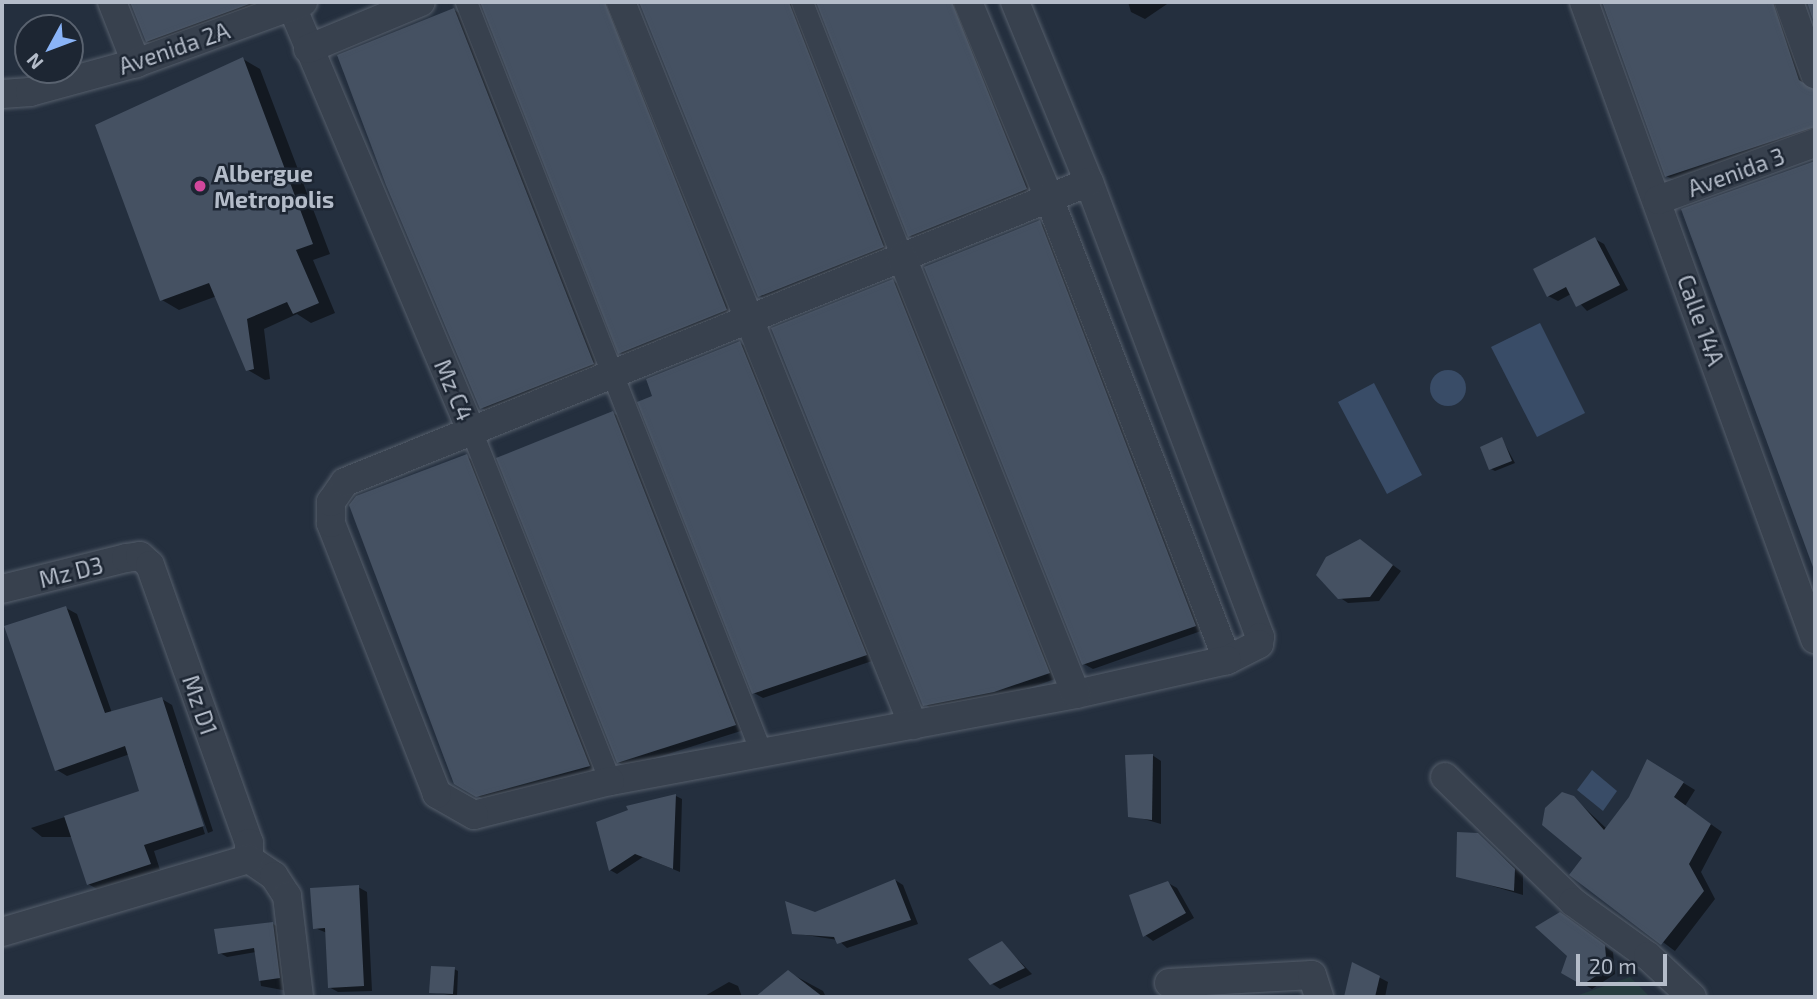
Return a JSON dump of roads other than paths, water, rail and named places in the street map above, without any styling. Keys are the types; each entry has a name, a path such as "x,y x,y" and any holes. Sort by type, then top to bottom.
{"street":[{"path":"112,2 136,62"},
{"path":"308,49 421,2"},
{"path":"466,2 610,376 761,752"},
{"path":"621,2 912,725"},
{"path":"802,2 1076,694"},
{"path":"968,2 1049,198 1227,660"},
{"path":"1015,2 1088,181 1260,637 1259,644 1227,660 1076,694 610,781 474,815 437,794 331,523 331,502 345,482 1088,181"},
{"name":"Calle 14A","path":"1584,2 1815,639"},
{"path":"1789,2 1815,74"},
{"name":"Avenida 2A","path":"2,93 30,92 136,62 295,3"},
{"name":"Mz C4","path":"295,3 308,49 471,430 610,781"},
{"name":"Avenida 3","path":"1658,200 1815,143"},
{"name":"Mz D3","path":"2,589 140,556"},
{"name":"Mz D1","path":"140,556 150,565 249,843 249,859"},
{"path":"1445,777 1573,902 1648,956 1692,997"},
{"path":"2,932 249,859 274,876 287,897 299,997"},
{"path":"1169,983 1312,975 1319,997"}],"water":[{"path":"1540,323 1585,413 1537,437 1491,347"},
{"path":"1448,370 1460,376 1466,388 1460,400 1448,406 1436,400 1430,388 1436,376"},
{"path":"1374,383 1422,475 1387,494 1338,402"},
{"path":"1592,770 1617,791 1603,811 1577,790"}],"place":[{"name":"Albergue Metropolis","path":"200,186"}]}
